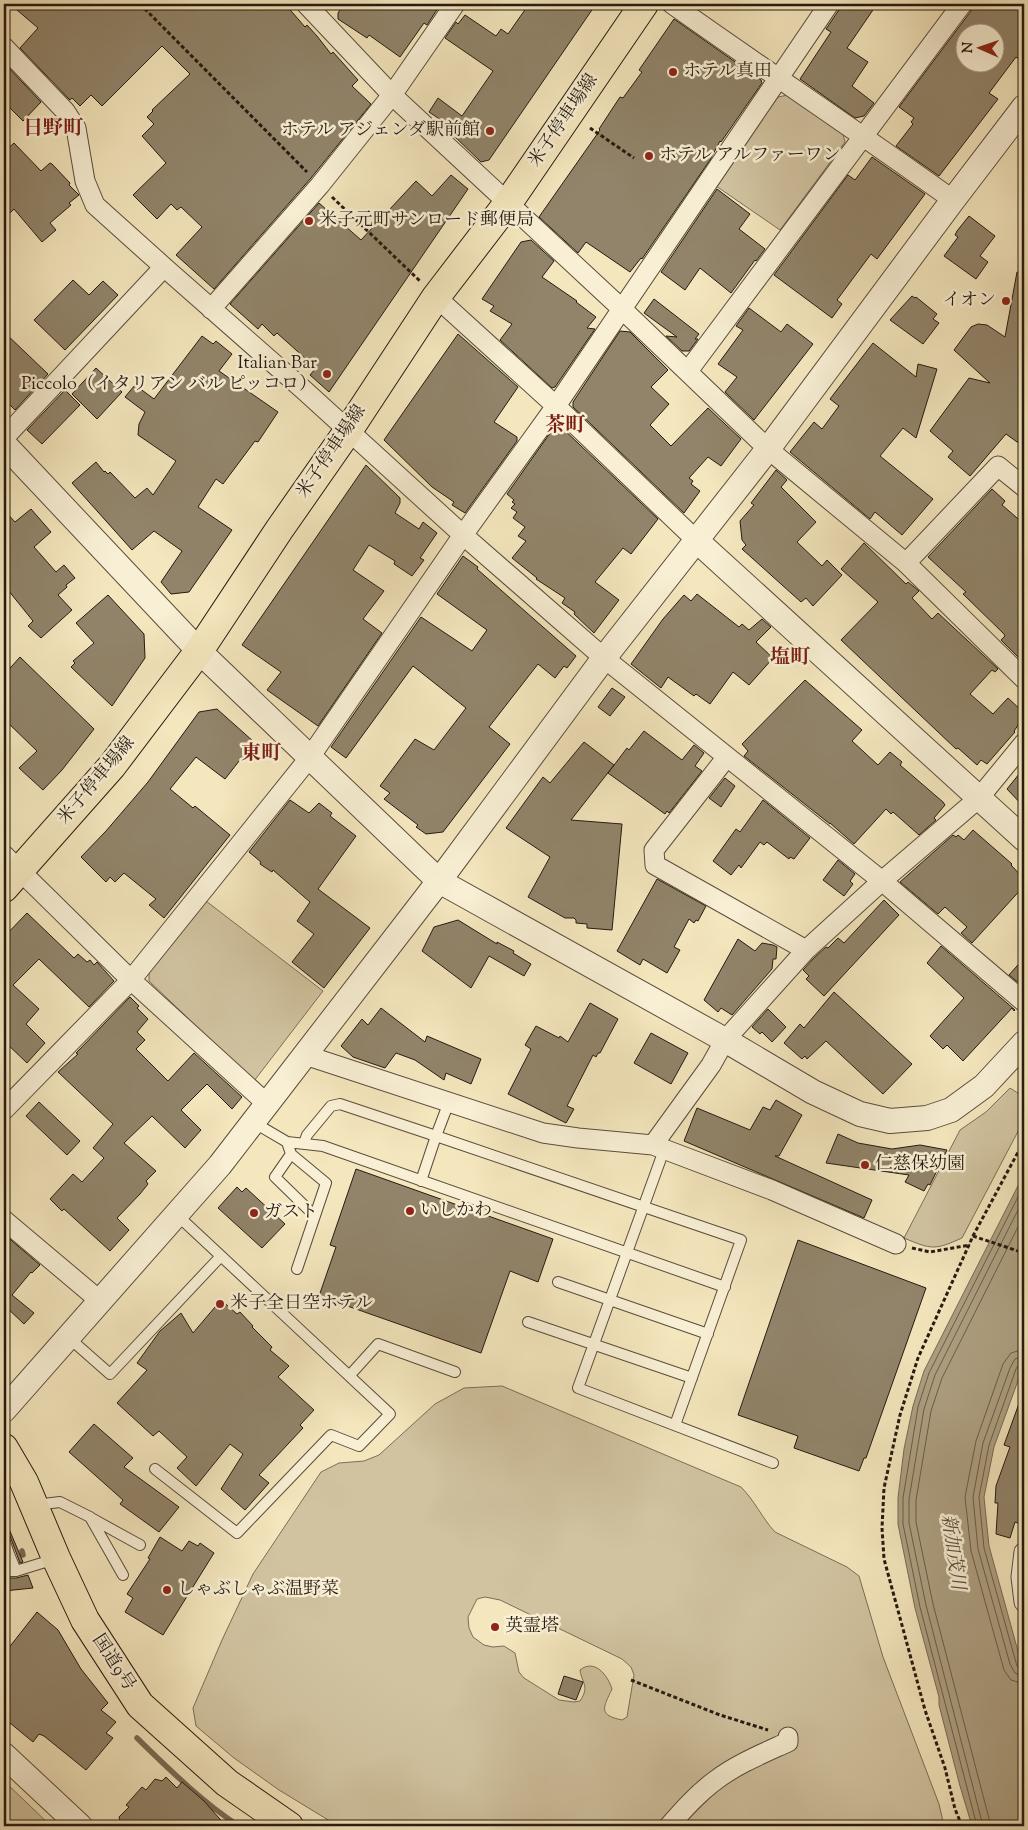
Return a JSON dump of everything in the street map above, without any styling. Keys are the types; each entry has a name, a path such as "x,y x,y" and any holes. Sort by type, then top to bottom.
{"main road":[{"name":"米子停車場線","path":"9,871 112,766 199,651 436,297 508,203 644,4"},
{"name":"国道9号","path":"4,1448 24,1482 85,1620 140,1704 227,1783 289,1826"}],"street":[{"path":"306,4 392,96 622,309 768,449 906,563 1024,679"},
{"path":"211,309 320,185 392,96 454,4"},
{"path":"672,4 863,135 953,200"},
{"path":"4,1110 131,980 310,757 463,535 556,406 829,4"},
{"path":"688,371 962,4"},
{"path":"4,47 66,111 76,128 85,181 96,204 463,535 604,658 726,758 882,881 1024,1002"},
{"path":"4,1410 220,1165 439,881 604,658 768,449 1024,107"},
{"path":"4,438 164,267"},
{"path":"436,297 556,406 696,540 1024,839"},
{"path":"4,444 199,651 439,881 725,1040 813,1092 860,1114 890,1121 927,1118 951,1110 984,1086 1024,1043"},
{"path":"906,563 998,466 1024,487"},
{"path":"658,1147 725,1040 806,950 882,881 979,798 1024,743"},
{"path":"726,758 654,850 656,865 806,950"},
{"path":"9,871 131,980 259,1113"},
{"path":"305,1055 543,1133 658,1147 772,1190 896,1244"},
{"path":"4,1220 99,1300"},
{"path":"1024,1552 1021,1577 1024,1602"},
{"path":"668,1826 701,1792 717,1779 752,1759 788,1742 788,1737"},
{"path":"4,1755 80,1826"}],"lane":[{"path":"421,1180 449,1102"},
{"path":"304,1142 331,1106 340,1104 741,1240 676,1425"},
{"path":"259,1113 287,1142 291,1154 326,1183 297,1269"},
{"path":"287,1142 304,1142 323,1146 725,1287"},
{"path":"658,1147 643,1206 578,1388 773,1463"},
{"path":"291,1154 275,1177 315,1216"},
{"path":"155,1469 237,1533 331,1434 359,1446 390,1414 177,1215"},
{"path":"68,1336 110,1374 221,1256"},
{"path":"558,1282 708,1334"},
{"path":"528,1322 692,1378"},
{"path":"350,1375 378,1344 455,1372"},
{"path":"34,1505 60,1502 140,1545"},
{"path":"90,1517 123,1575"},
{"path":"4,1539 7,1554 16,1571"},
{"path":"4,1572 16,1571 56,1558"}],"path":[{"path":"140,4 320,185 436,297"},
{"path":"590,128 634,158"},
{"path":"962,1826 955,1809 945,1768 925,1710 884,1559 882,1528 884,1488 900,1415 918,1358 973,1236 1024,1141"},
{"path":"973,1236 1024,1254"},
{"path":"896,1244 930,1252 970,1244"},
{"path":"631,1680 720,1715 788,1737"}],"shaded area":[{"path":"788,95 843,134 845,142 780,230 716,186 778,97"},
{"path":"206,901 323,991 254,1081 149,981 149,971"},
{"path":"1010,1088 1024,1097 1024,1120 962,1238 945,1245 933,1247 921,1245 904,1238 960,1130 986,1112"},
{"path":"502,1386 741,1487 775,1532 847,1567 859,1576 883,1657 939,1804 944,1826 338,1826 279,1790 234,1758 196,1726 193,1708 253,1574 321,1472 339,1463 364,1461 379,1455 435,1404 464,1388","holes":["485,1597 500,1600 622,1659 631,1667 634,1675 627,1717 622,1720 609,1716 606,1713 606,1701 612,1689 604,1674 596,1667 591,1666 580,1670 585,1688 580,1701 559,1700 524,1678 519,1672 515,1653 504,1646 493,1647 484,1645 473,1637 469,1628 468,1617 477,1599"]},
{"path":"4,1781 51,1826 4,1826"}],"water":[{"name":"新加茂川","path":"1024,1174 1024,1364 994,1447 984,1497 989,1546 1024,1673 1024,1826 972,1826 915,1608 898,1524 898,1498 904,1449 913,1406 924,1371"}],"building":[{"path":"10,4 285,4 305,27 307,25 331,54 333,52 358,80 352,86 371,104 311,178 214,289 176,255 202,227 181,207 177,210 171,204 157,219 133,195 166,163 142,136 154,124 147,117 190,74 162,46 102,106 91,95 80,106 72,98 70,100 20,48 38,28"},
{"path":"344,4 433,4 438,8 427,25 424,23 400,57 369,35 367,38 338,19 338,13"},
{"path":"529,4 596,4 489,160 481,162 451,133 453,128 429,112 438,98 462,116 493,71 445,38 456,22 458,24 465,15 496,36 501,29 508,34"},
{"path":"843,4 877,4 847,48 868,62 852,86 874,103 864,116 855,118 800,79 831,32 826,29"},
{"path":"973,4 1024,4 1024,63 1016,57 1006,70 1006,22 963,22 971,11"},
{"path":"674,19 761,80 762,83 720,141 710,160 642,259 630,272 586,242 578,253 539,217 600,130 620,97 623,98 642,72 639,70"},
{"path":"956,31 956,72 1005,72 989,93 998,99 939,176 896,146 913,124 911,122 914,118 899,107"},
{"path":"5,64 41,102 23,121 4,102"},
{"path":"14,143 41,171 50,163 52,164 79,195 69,203 71,205 50,223 56,230 42,242 14,209 4,219 4,152"},
{"path":"872,157 925,194 877,259 871,254 837,300 842,304 832,318 774,275 848,175 855,180"},
{"path":"451,175 468,189 329,392 310,375 316,368 277,333 274,336 262,324 258,329 230,304 319,203 361,240 416,181 432,196"},
{"path":"717,189 750,214 739,229 765,249 731,293 700,268 685,290 661,272"},
{"path":"969,216 995,236 980,256 988,262 976,279 944,256 958,237 955,235 957,231"},
{"path":"531,240 554,261 542,277 577,301 596,317 587,328 595,329 555,387 552,388 500,340 512,324 490,311 494,306 482,299 521,242"},
{"path":"1017,272 1024,273 1024,447 1006,434 970,476 948,457 953,451 930,431 969,378 990,383 954,350 971,327 978,324 987,325 1005,337"},
{"path":"73,280 89,295 103,281 118,295 65,350 34,320"},
{"path":"912,296 916,297 937,314 933,319 939,323 923,344 890,320"},
{"path":"654,299 699,334 695,339 698,339 689,351 682,351 666,336 677,337 644,313"},
{"path":"749,308 781,332 787,324 813,344 754,420 725,392 737,377 718,364 743,330 736,326"},
{"path":"620,331 630,332 668,370 651,387 669,404 650,425 671,446 708,408 741,439 721,466 708,457 689,478 693,481 691,484 700,491 684,513 573,407 573,402"},
{"path":"4,332 48,374 15,410 4,399"},
{"path":"458,334 518,387 494,422 517,437 517,441 465,513 452,505 454,502 432,487 384,440"},
{"path":"202,336 213,344 216,341 232,354 219,371 278,412 258,442 255,441 223,484 216,479 198,507 232,530 189,592 171,594 161,582 182,551 154,531 132,550 72,483 96,462 104,472 108,474 110,472 135,498 147,488 153,495 176,461 138,435 139,424 145,412 125,397 135,385 154,399"},
{"path":"873,343 916,377 918,364 937,369 916,438 903,428 880,456 933,499 902,535 875,512 870,519 790,452 814,422 822,429 839,406 830,399"},
{"path":"96,368 122,392 97,419 72,394"},
{"path":"65,390 80,405 42,444 27,430"},
{"path":"555,426 560,426 658,519 631,554 623,548 595,582 619,600 594,633 574,614 575,612 562,603 565,598 536,579 512,558 526,541 518,536 525,527 513,518 517,512 511,508 515,504 512,502 514,500 507,494"},
{"path":"366,465 400,498 400,503 395,513 419,529 423,522 437,533 420,558 424,560 412,576 394,564 395,561 369,545 353,570 384,591 363,619 382,633 318,726 267,690 281,672 242,645"},
{"path":"776,470 787,480 781,487 816,522 797,542 822,566 827,560 842,575 813,606 806,598 801,602 742,549 746,545 742,540 740,521 754,505 751,503"},
{"path":"992,489 1005,501 1002,505 1024,524 1024,663 1001,640 1005,636 1004,634 963,594 966,592 928,557"},
{"path":"31,509 51,532 34,547 56,572 64,565 75,578 58,595 72,610 41,638 28,626 33,621 4,585 4,510 15,522"},
{"path":"864,543 906,584 908,582 919,591 912,598 932,619 938,613 998,669 995,672 992,670 970,694 993,714 1008,698 1024,713 1024,717 1015,732 987,764 981,760 977,765 958,748 956,749 841,640 878,602 841,569"},
{"path":"463,556 478,567 477,569 576,656 567,668 564,666 555,678 538,664 489,727 510,744 443,832 426,834 416,827 418,825 384,799 390,793 380,786 415,739 434,750 466,708 413,666 346,758 331,747 421,617 472,651 487,630 437,594"},
{"path":"697,594 739,627 742,624 749,630 762,619 771,627 756,642 773,658 749,685 733,672 710,704 696,694 694,696 668,677 661,688 631,664 663,619 684,595 691,601"},
{"path":"108,595 144,634 145,658 112,706 71,667 75,663 73,661 94,643 76,623"},
{"path":"20,657 94,729 62,770 43,790 19,768 37,751 4,719 4,675"},
{"path":"805,680 862,730 852,741 878,765 890,752 902,762 900,765 943,802 945,805 934,818 936,820 919,835 893,812 891,814 886,809 854,844 744,756 748,751 742,744"},
{"path":"612,688 625,697 610,716 598,707"},
{"path":"217,709 254,742 225,779 196,757 170,789 193,808 195,806 230,835 164,918 149,905 156,899 124,873 115,882 110,877 106,882 81,857 148,782 199,712"},
{"path":"644,731 682,760 694,745 704,753 695,766 702,771 669,813 667,811 665,814 608,773 627,748 629,750"},
{"path":"584,742 614,765 571,820 622,824 612,930 587,928 587,924 576,923 574,918 565,918 528,897 550,857 506,828 543,777 550,783"},
{"path":"1024,768 1024,807 1007,789"},
{"path":"725,778 735,786 721,807 709,798"},
{"path":"290,800 309,813 319,803 332,813 330,816 356,836 318,889 370,928 324,988 292,962 314,934 297,921 310,902 273,870 272,872 260,864 261,862 249,852"},
{"path":"763,800 810,838 794,859 790,857 789,859 767,842 764,845 760,842 741,868 739,865 731,875 713,861 736,829 740,832"},
{"path":"973,830 1012,864 1024,879 1024,886 972,943 961,933 967,927 945,907 938,914 900,882 953,835 956,837 958,835 964,840"},
{"path":"838,860 855,874 850,881 853,884 844,896 823,880"},
{"path":"657,879 706,906 698,921 696,920 694,923 689,919 674,947 680,950 667,973 643,959 640,965 617,951"},
{"path":"884,900 899,915 824,996 806,979 809,976 803,970 838,938 844,943"},
{"path":"27,913 74,958 78,954 87,962 90,960 94,965 97,962 114,981 89,1007 39,959 13,985 39,1009 26,1024 45,1043 27,1063 4,1041 4,937"},
{"path":"458,920 497,944 497,942 514,951 513,953 531,964 524,976 489,956 471,988 422,951 434,927"},
{"path":"738,939 755,951 762,943 777,947 776,959 773,959 772,969 732,1015 721,1008 718,1012 704,1000"},
{"path":"941,946 1015,1010 1012,1008 963,1061 947,1045 943,1049 930,1036 964,998 927,963"},
{"path":"1024,958 1024,987 1009,975"},
{"path":"834,992 912,1064 883,1094 826,1041 807,1059 805,1056 802,1059 784,1043 800,1024 804,1028"},
{"path":"130,997 139,1006 137,1008 148,1019 137,1032 145,1040 136,1049 168,1081 194,1053 242,1097 232,1109 207,1084 181,1110 201,1130 185,1148 152,1116 124,1143 156,1171 146,1181 148,1184 140,1194 117,1218 129,1230 110,1251 64,1209 62,1211 50,1199 73,1174 82,1182 104,1158 93,1148 113,1124 58,1072 78,1054 76,1053"},
{"path":"590,1003 618,1019 600,1053 596,1057 593,1055 567,1106 574,1109 566,1123 508,1094 531,1049 525,1045 536,1026 559,1038 560,1036 568,1042"},
{"path":"381,1008 425,1042 427,1036 481,1059 471,1084 446,1073 444,1080 415,1060 396,1053 385,1068 353,1057 341,1046 362,1019 368,1025"},
{"path":"768,1009 786,1027 772,1042 762,1032 760,1034 752,1027"},
{"path":"651,1033 688,1053 671,1084 634,1063"},
{"path":"776,1100 802,1115 779,1156 775,1156 872,1200 864,1218 684,1141 697,1108 750,1130 763,1107 770,1110"},
{"path":"39,1102 80,1141 67,1155 26,1116"},
{"path":"838,1134 858,1143 892,1149 920,1145 947,1150 930,1185 928,1184 924,1191 905,1182 909,1175 826,1163"},
{"path":"356,1169 553,1239 538,1282 510,1271 481,1353 319,1296 336,1247 330,1245"},
{"path":"237,1187 242,1192 246,1188 285,1224 262,1248 218,1208"},
{"path":"4,1234 40,1265 31,1272 12,1295 34,1313 24,1324 4,1305"},
{"path":"798,1240 926,1288 866,1458 864,1458 859,1471 794,1448 798,1436 738,1415"},
{"path":"221,1300 237,1314 240,1312 272,1347 270,1350 289,1366 278,1377 314,1410 300,1425 303,1428 259,1475 269,1483 245,1510 221,1489 243,1454 230,1444 196,1486 177,1468 187,1457 159,1431 153,1436 117,1403 147,1370 137,1363 160,1331 181,1313 193,1333"},
{"path":"1021,1398 1024,1399 1024,1511 1020,1524 1015,1522 1010,1538 996,1534 998,1503 995,1503 996,1486 1010,1447 1004,1445"},
{"path":"94,1424 133,1458 124,1467 179,1507 159,1532 120,1504 123,1500 69,1452"},
{"path":"4,1517 23,1562 20,1563 10,1536 4,1532"},
{"path":"160,1537 182,1551 189,1541 198,1546 200,1543 214,1553 163,1635 125,1612 133,1598 127,1594 150,1559 148,1558"},
{"path":"28,1575 33,1588 4,1591 4,1578"},
{"path":"37,1612 58,1630 81,1669 108,1703 101,1710 116,1722 106,1733 113,1738 86,1770 44,1736 39,1734 33,1742 4,1718 4,1654"},
{"path":"564,1676 583,1682 576,1700 558,1694"},
{"path":"166,1777 177,1788 182,1782 204,1801 226,1826 121,1826 119,1817 129,1807 126,1805 142,1787 146,1790 155,1779 162,1781"}],"waterway":[{"path":"22,1551 23,1555"},
{"path":"137,1738 199,1796 239,1826"}],"place":[{"name":"ホテル真田","path":"673,72"},
{"name":"ホテル アジェンダ駅前館","path":"490,131"},
{"name":"ホテル アルファーワン","path":"649,156"},
{"name":"米子元町サンロード郵便局","path":"309,221"},
{"name":"イオン","path":"1006,301"},
{"name":"Italian Bar Piccolo（イタリアン バル ピッコロ）","path":"327,374"},
{"name":"仁慈保幼園","path":"865,1165"},
{"name":"いしかわ","path":"410,1211"},
{"name":"ガスト","path":"254,1213"},
{"name":"米子全日空ホテル","path":"220,1304"},
{"name":"しゃぶしゃぶ温野菜","path":"167,1590"},
{"name":"英霊塔","path":"495,1627"}],"district":[{"name":"日野町","path":"53,129"},
{"name":"茶町","path":"565,426"},
{"name":"塩町","path":"790,658"},
{"name":"東町","path":"261,754"}]}
